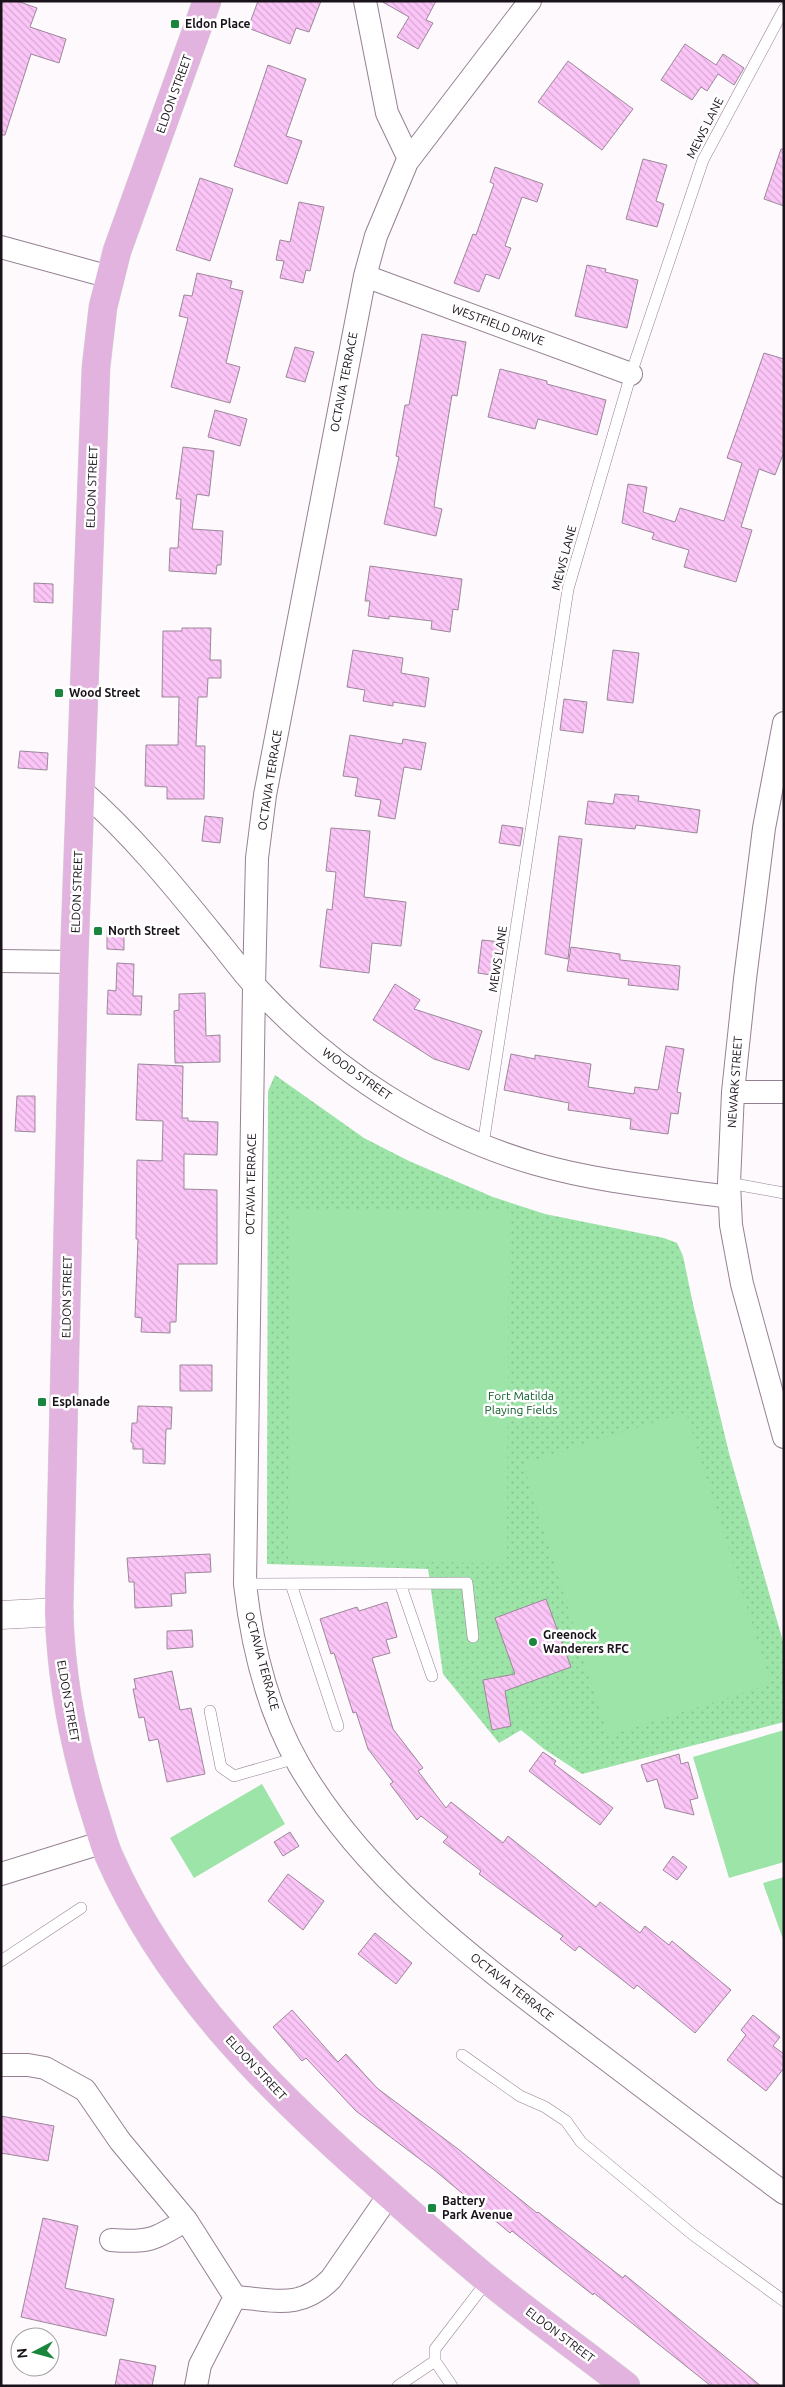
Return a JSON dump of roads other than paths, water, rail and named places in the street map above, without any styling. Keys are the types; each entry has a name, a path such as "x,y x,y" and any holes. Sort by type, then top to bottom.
{"main road":[{"name":"ELDON STREET","path":"207,1 110,277 103,307 96,366 74,962 59,1612 60,1654 70,1718 80,1761 104,1842 129,1897 153,1939 208,2014 262,2077 311,2126 488,2280 626,2386"}],"street":[{"path":"364,1 387,113 409,159"},
{"name":"OCTAVIA TERRACE","path":"530,1 478,72 409,159 376,236 365,276 265,795 257,858 254,986 245,1584 249,1622 276,1716 296,1758 320,1798 351,1839 387,1879 498,1978 784,2193"},
{"path":"1,247 110,277"},
{"name":"WESTFIELD DRIVE","path":"365,276 631,374"},
{"name":"NEWARK STREET","path":"784,723 764,828 744,979 733,1092 729,1190 731,1226 742,1284 784,1437"},
{"name":"WOOD STREET","path":"81,790 113,817 254,986 295,1028 369,1085 422,1117 483,1145 537,1164 587,1176 729,1190"},
{"path":"1,961 74,962"},
{"path":"733,1092 784,1092"},
{"path":"1,1615 59,1612"},
{"path":"1,1874 104,1842"},
{"path":"1,2064 45,2068 86,2090 120,2141 186,2220 235,2297"},
{"path":"235,2297 288,2301 305,2299 320,2290 331,2279 389,2195"},
{"path":"111,2240 137,2242 158,2238 186,2220"},
{"path":"196,2386 200,2365 235,2297"}],"lane":[{"name":"MEWS LANE","path":"483,1145 568,589 631,374 703,160 784,10"},
{"path":"729,1190 784,1193"},
{"path":"400,1583 432,1676"},
{"path":"245,1584 466,1583 473,1637"},
{"path":"291,1584 338,1726"},
{"path":"210,1711 221,1767 234,1776 296,1758"},
{"path":"1,1961 81,1908"},
{"path":"462,2055 520,2096 566,2121 581,2142 692,2234 784,2301"},
{"path":"452,2386 435,2361 435,2348 488,2280"},
{"path":"398,2386 435,2361"}],"place":[{"name":"Eldon Place","path":"175,24"},
{"name":"Wood Street","path":"59,693"},
{"name":"North Street","path":"98,931"},
{"name":"Esplanade","path":"42,1402"},
{"name":"Greenock Wanderers RFC","path":"533,1642"},
{"name":"Battery Park Avenue","path":"432,2208"}],"park label":[{"name":"Fort Matilda Playing Fields","path":"521,1403"}]}
